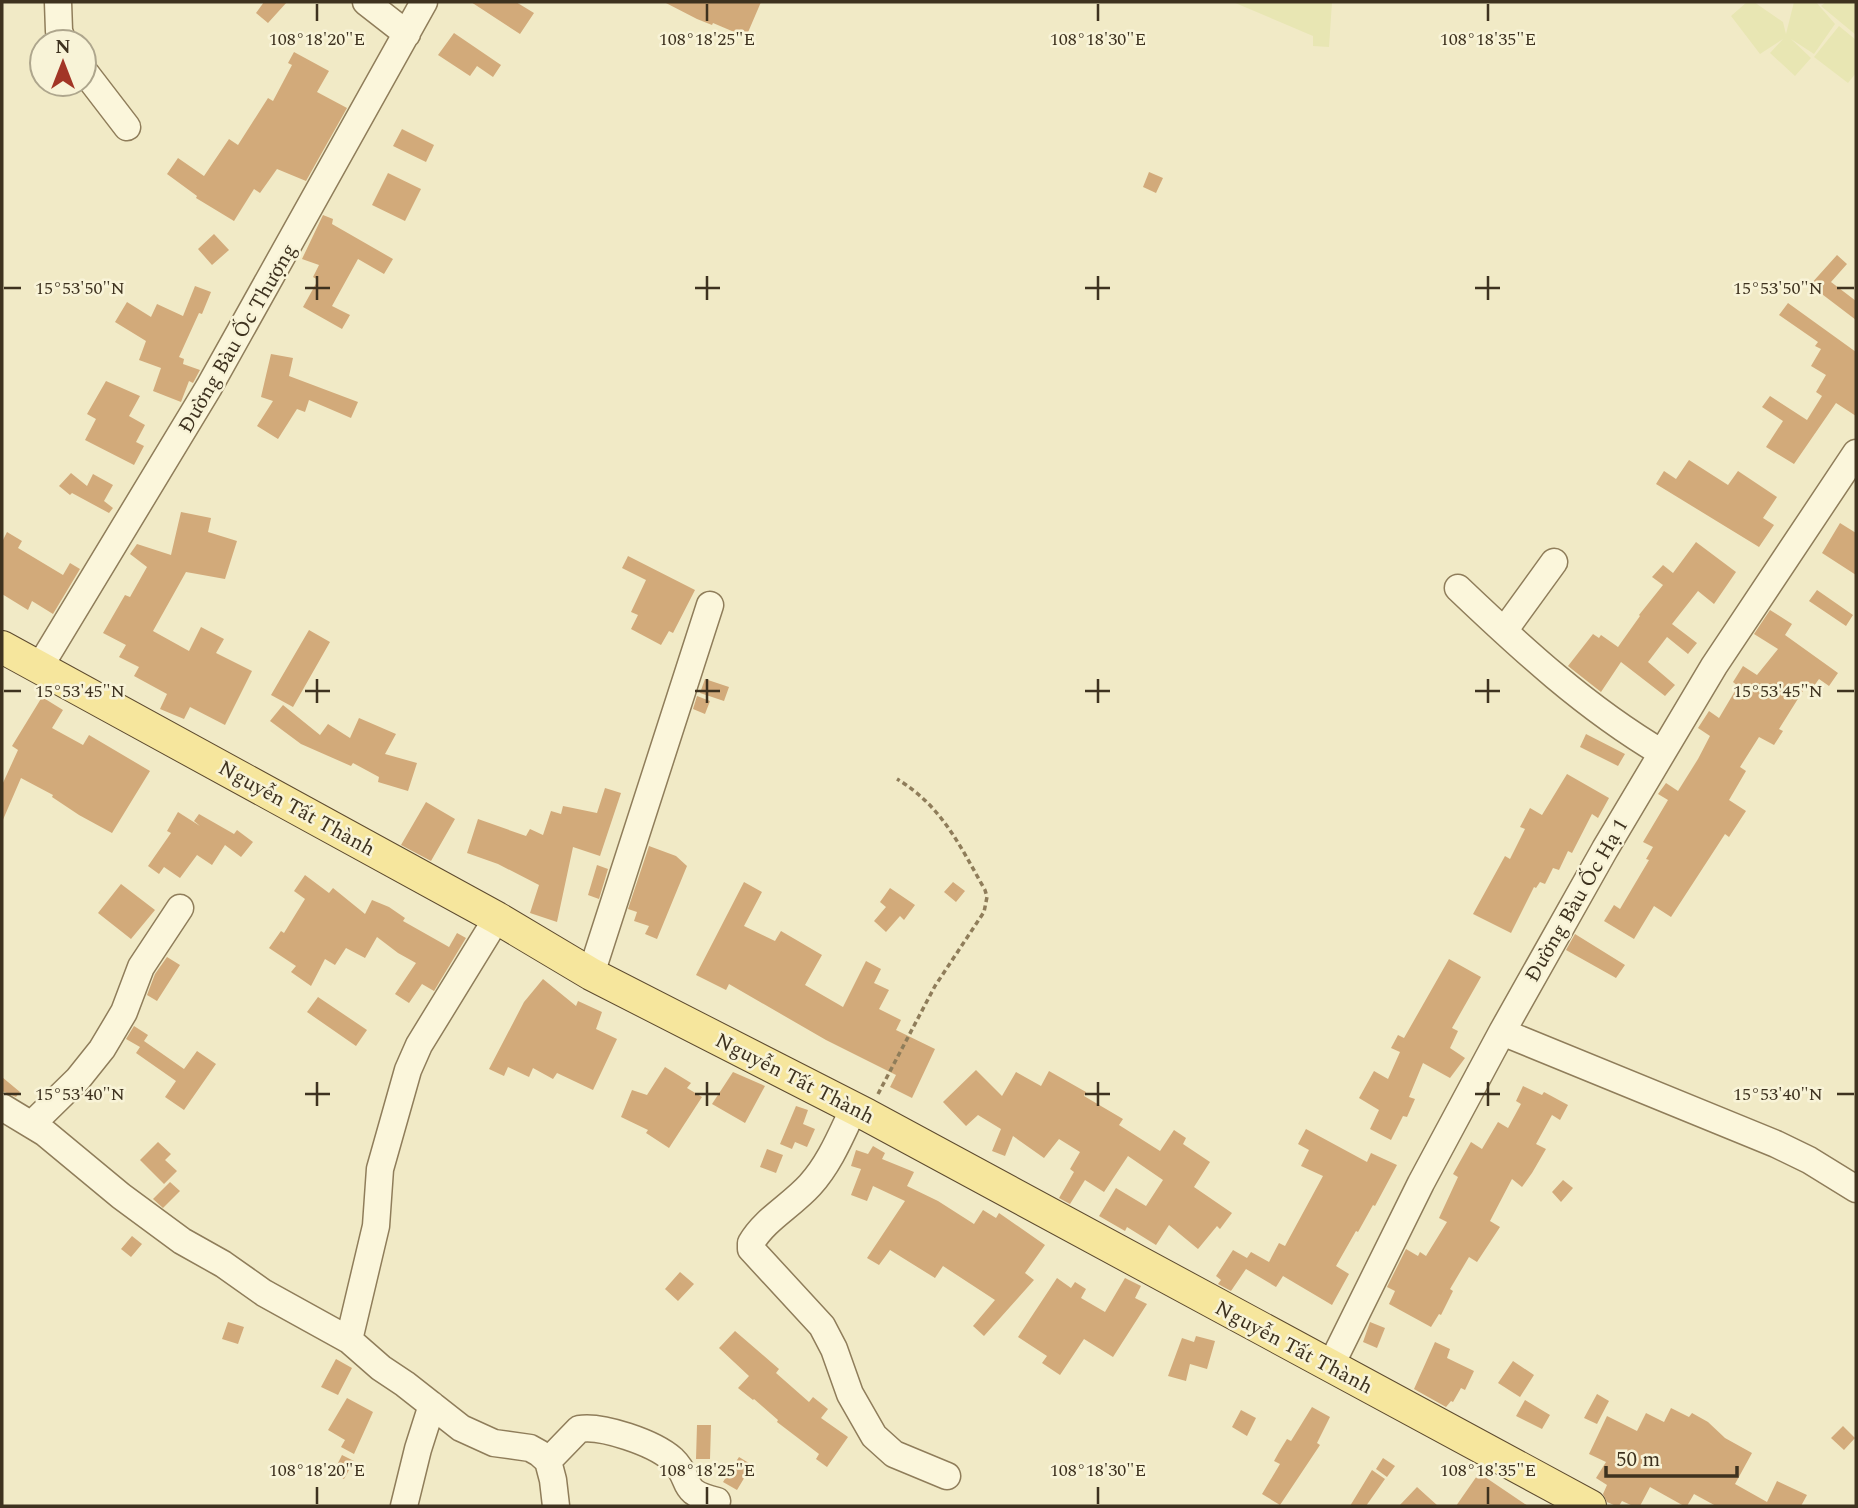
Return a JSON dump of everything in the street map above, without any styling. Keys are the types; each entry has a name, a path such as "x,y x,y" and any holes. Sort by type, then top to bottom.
{"main road":[{"name":"Nguyễn Tất Thành","path":"2,647 497,918 591,974 860,1111 1590,1506"}],"street":[{"path":"58,2 59,28"},
{"path":"366,2 407,34"},
{"name":"Đường Bàu Ốc Thượng","path":"39,668 197,409 424,2"},
{"path":"98,89 127,127"},
{"name":"Đường Bàu Ốc Hạ 1","path":"1330,1367 1421,1183 1605,849 1714,666 1856,453"},
{"path":"1504,631 1554,562"},
{"path":"1458,588 1585,702 1623,730 1662,753"},
{"path":"591,974 710,605"},
{"path":"32,1124 78,1079 102,1049 124,1012 141,967 180,908"},
{"path":"349,1340 376,1226 380,1168 408,1070 419,1045 497,918"},
{"path":"1502,1032 1767,1140 1809,1160 1856,1189"},
{"path":"2,1107 45,1133 121,1196 182,1241 223,1264 264,1293 349,1340 381,1368 461,1428 494,1443 530,1448 548,1461 556,1506"},
{"path":"860,1111 817,1175 765,1224 751,1243 751,1249 807,1308 828,1336 850,1394 874,1436 894,1454 947,1476"},
{"path":"404,1506 432,1405"},
{"path":"548,1461 579,1429 617,1434 669,1457 678,1465 688,1488 694,1493 718,1501"}],"path":[{"path":"860,1111 934,986 984,912 986,897 985,890 939,813 922,795 897,779"}],"shaded area":[{"path":"1233,2 1332,2 1329,47 1313,46 1313,36"},
{"path":"1747,2 1754,2 1783,22 1786,34 1794,2 1816,2 1835,24 1814,54 1791,39 1811,58 1795,76 1770,53 1783,39 1760,54 1731,16"},
{"path":"1826,2 1856,2 1856,35 1821,6"},
{"path":"1839,26 1856,40 1856,73 1848,83 1814,57"}],"building":[{"path":"264,2 287,2 268,23 256,13"},
{"path":"471,2 516,2 534,13 520,34"},
{"path":"664,2 761,2 746,37 697,19"},
{"path":"454,33 501,65 493,77 477,66 470,76 438,55"},
{"path":"294,52 329,71 317,92 347,108 306,181 277,169 260,193 254,189 234,221 196,198 197,196 167,174 178,158 204,176 229,139 238,145 268,98 273,101 292,65 288,63"},
{"path":"402,129 434,145 426,162 393,146"},
{"path":"1149,172 1163,178 1156,193 1143,187"},
{"path":"388,173 421,189 405,221 372,205"},
{"path":"323,215 333,219 332,224 393,259 384,274 358,259 332,306 350,315 342,329 303,307 318,280 313,277 319,265 302,259"},
{"path":"214,234 229,250 212,265 198,249"},
{"path":"1837,255 1847,264 1831,282 1856,301 1856,320 1810,285"},
{"path":"195,286 211,292 179,357 184,359 183,364 200,370 193,383 189,381 181,402 153,391 161,368 139,360 146,341 115,322 127,302 151,317 157,304 183,316"},
{"path":"1788,303 1856,352 1856,416 1836,403 1794,464 1766,447 1783,421 1762,407 1770,396 1807,420 1822,396 1816,392 1826,375 1811,366 1821,349 1815,346 1818,342 1779,315"},
{"path":"271,354 293,358 289,376 358,402 351,418 309,400 305,412 297,409 278,439 257,426 273,401 261,397"},
{"path":"106,381 140,396 129,416 145,425 136,442 144,446 134,465 85,440 96,419 87,414"},
{"path":"1689,460 1728,485 1738,471 1777,497 1763,518 1774,525 1759,547 1656,484 1664,471 1676,479"},
{"path":"71,473 87,486 93,474 113,485 104,501 113,508 109,513 72,493 70,495 59,486"},
{"path":"181,512 211,518 208,532 237,541 225,579 186,572 153,631 189,651 201,627 224,639 216,653 252,671 225,725 190,707 184,719 160,709 167,694 134,676 139,667 119,657 126,645 103,633 125,595 130,597 147,567 130,554 137,544 171,555"},
{"path":"1840,523 1856,533 1856,575 1822,553"},
{"path":"7,532 22,541 18,548 63,575 70,563 80,569 53,614 32,601 28,610 2,594 2,542"},
{"path":"1696,542 1736,572 1714,604 1698,591 1672,624 1697,643 1688,654 1667,637 1648,662 1675,685 1665,696 1621,662 1601,692 1568,666 1593,634 1599,638 1601,635 1618,647 1663,585 1652,577 1663,565 1673,573"},
{"path":"628,556 695,590 673,633 669,631 661,645 631,629 638,615 631,612 646,580 622,568"},
{"path":"1817,590 1853,615 1846,626 1809,601"},
{"path":"1770,610 1792,624 1785,635 1838,673 1829,686 1819,679 1811,690 1806,686 1779,729 1783,731 1774,745 1759,737 1740,767 1746,771 1729,800 1746,811 1729,837 1725,834 1671,917 1654,906 1634,939 1604,921 1614,905 1620,909 1649,860 1646,859 1653,847 1643,842 1668,800 1658,794 1666,783 1678,791 1710,736 1698,728 1709,711 1719,718 1738,686 1733,682 1743,666 1757,675 1778,649 1754,634"},
{"path":"309,630 330,642 293,707 271,695"},
{"path":"705,679 729,687 724,701 700,693"},
{"path":"697,696 710,701 705,714 693,709"},
{"path":"42,697 63,710 52,728 83,745 89,735 150,771 112,833 21,778 2,822 2,785 18,750 12,746"},
{"path":"283,705 320,735 328,724 350,738 359,718 396,734 385,754 417,763 408,791 378,782 379,777 353,763 351,766 301,744 270,721"},
{"path":"1586,734 1625,754 1618,766 1580,747"},
{"path":"1567,774 1609,798 1598,818 1592,814 1572,853 1568,851 1559,870 1553,868 1545,884 1540,882 1534,887 1511,933 1473,914 1505,856 1510,859 1525,829 1520,827 1530,808 1542,815"},
{"path":"605,788 621,793 600,856 573,847 557,922 530,913 539,885 498,864 467,853 478,819 526,836 530,829 543,835 551,811 561,814 563,806 597,813"},
{"path":"426,802 455,819 431,861 401,845"},
{"path":"178,812 200,826 194,821 199,814 234,834 237,830 253,842 241,857 225,845 212,865 197,855 180,878 164,867 159,874 148,866 171,833 167,831"},
{"path":"649,846 676,856 687,866 657,939 645,934 649,926 634,921 637,912 628,909"},
{"path":"597,865 608,869 599,899 588,895"},
{"path":"305,875 329,893 333,888 365,914 372,900 389,907 405,918 403,921 449,947 457,933 466,938 434,991 422,984 409,1003 395,994 416,963 377,937 365,958 346,948 335,965 325,959 311,986 291,972 296,966 269,948 281,931 284,933 305,899 294,891"},
{"path":"744,882 762,892 744,926 775,941 781,931 822,955 805,985 843,1007 866,961 881,969 874,983 889,990 879,1009 901,1020 896,1030 935,1049 912,1098 890,1087 896,1075 826,1040 729,984 726,990 696,975"},
{"path":"953,882 965,891 956,902 944,892"},
{"path":"121,884 155,910 131,939 98,913"},
{"path":"890,888 915,905 904,920 900,916 886,932 874,921 886,907 880,902"},
{"path":"1575,934 1625,965 1616,978 1566,950"},
{"path":"167,957 180,965 157,1001 147,995 155,974"},
{"path":"1449,959 1481,977 1452,1028 1458,1031 1450,1048 1465,1058 1450,1078 1423,1063 1409,1097 1415,1099 1407,1117 1403,1116 1391,1140 1370,1129 1379,1110 1359,1098 1374,1071 1388,1079 1400,1052 1391,1048 1398,1035 1404,1038"},
{"path":"543,979 576,1006 578,1001 602,1012 596,1029 617,1039 593,1090 557,1073 553,1079 533,1068 529,1077 508,1067 504,1076 489,1069 524,1002"},
{"path":"318,997 367,1030 356,1046 307,1012"},
{"path":"134,1026 148,1035 144,1041 184,1069 197,1051 216,1064 184,1110 165,1097 176,1081 136,1053 140,1047 126,1039"},
{"path":"665,1067 691,1083 687,1088 702,1097 669,1148 646,1133 648,1130 621,1117 632,1090 647,1095"},
{"path":"976,1070 1002,1096 1016,1072 1041,1086 1049,1071 1086,1092 1084,1096 1123,1119 1119,1125 1160,1151 1174,1130 1186,1138 1183,1144 1210,1162 1194,1187 1232,1213 1220,1229 1217,1226 1198,1249 1169,1225 1156,1245 1127,1227 1125,1231 1099,1216 1116,1188 1146,1206 1163,1180 1128,1156 1104,1192 1085,1180 1070,1204 1059,1198 1074,1172 1070,1169 1080,1152 1059,1139 1044,1158 1013,1136 1005,1156 992,1151 1001,1129 978,1115 966,1126 943,1102"},
{"path":"733,1072 765,1086 745,1123 712,1104"},
{"path":"2,1077 20,1092 16,1097 2,1091"},
{"path":"1523,1086 1542,1095 1544,1092 1568,1105 1560,1120 1552,1115 1536,1144 1546,1149 1522,1187 1512,1179 1490,1221 1500,1227 1477,1262 1469,1257 1450,1289 1453,1291 1441,1315 1439,1314 1431,1327 1389,1304 1395,1291 1387,1287 1406,1249 1418,1256 1420,1252 1426,1256 1447,1222 1439,1218 1458,1177 1453,1174 1471,1142 1482,1149 1498,1122 1508,1128 1521,1104 1516,1101"},
{"path":"796,1106 808,1110 803,1124 815,1129 807,1147 795,1142 792,1149 780,1144"},
{"path":"1306,1129 1367,1162 1371,1153 1397,1165 1375,1206 1373,1205 1358,1232 1356,1231 1336,1266 1349,1274 1332,1305 1283,1276 1276,1287 1246,1269 1231,1291 1218,1284 1221,1280 1216,1276 1233,1250 1247,1258 1251,1252 1269,1262 1279,1243 1285,1246 1323,1176 1301,1166 1309,1150 1298,1144"},
{"path":"158,1142 171,1154 165,1160 177,1171 164,1184 140,1160"},
{"path":"873,1146 885,1153 882,1159 914,1172 907,1186 938,1201 974,1224 983,1210 996,1218 999,1213 1045,1245 1025,1273 1034,1280 984,1336 973,1326 995,1300 943,1266 935,1278 890,1250 879,1265 867,1258 905,1201 873,1186 867,1201 851,1195 861,1169 851,1166 856,1150 868,1154"},
{"path":"767,1149 783,1155 776,1173 760,1167"},
{"path":"1563,1180 1573,1188 1561,1202 1552,1192"},
{"path":"170,1182 180,1191 163,1208 153,1199"},
{"path":"132,1236 142,1244 131,1257 121,1249"},
{"path":"680,1272 694,1284 678,1301 665,1289"},
{"path":"1057,1278 1071,1288 1075,1282 1086,1289 1081,1298 1105,1312 1125,1278 1141,1286 1135,1298 1147,1304 1113,1357 1084,1339 1060,1375 1042,1363 1047,1356 1018,1337"},
{"path":"228,1322 244,1327 238,1344 222,1339"},
{"path":"1370,1322 1385,1328 1377,1348 1363,1342"},
{"path":"735,1331 779,1369 776,1373 809,1402 813,1397 828,1409 821,1418 848,1437 827,1467 816,1459 819,1454 738,1388 749,1376 719,1348"},
{"path":"1196,1336 1215,1341 1207,1369 1190,1364 1186,1381 1168,1376 1182,1338 1194,1342"},
{"path":"1435,1342 1450,1349 1447,1358 1474,1371 1465,1390 1461,1388 1453,1402 1446,1407 1414,1389"},
{"path":"336,1359 352,1368 338,1395 321,1387"},
{"path":"1513,1361 1534,1375 1520,1397 1498,1383"},
{"path":"1597,1394 1609,1401 1597,1424 1584,1418"},
{"path":"347,1398 373,1412 354,1454 341,1447 345,1440 328,1430"},
{"path":"1525,1400 1550,1415 1542,1429 1516,1416"},
{"path":"1312,1407 1330,1417 1317,1443 1320,1445 1280,1505 1262,1494 1280,1464 1274,1461 1279,1452 1287,1439 1291,1441"},
{"path":"1671,1408 1689,1417 1692,1413 1708,1422 1725,1438 1752,1453 1735,1484 1767,1502 1777,1481 1807,1495 1801,1506 1716,1506 1694,1494 1687,1506 1684,1506 1650,1487 1640,1506 1622,1501 1616,1506 1607,1502 1603,1494 1607,1485 1596,1478 1606,1462 1589,1454 1607,1416 1637,1431 1646,1413 1664,1422"},
{"path":"1241,1410 1256,1418 1247,1436 1232,1427"},
{"path":"697,1425 711,1425 710,1459 696,1459"},
{"path":"1843,1426 1855,1438 1844,1450 1831,1438"},
{"path":"342,1455 354,1461 344,1479 333,1473"},
{"path":"739,1457 752,1465 737,1490 723,1482"},
{"path":"1383,1458 1395,1466 1387,1477 1376,1469"},
{"path":"1372,1470 1385,1479 1366,1506 1350,1506"},
{"path":"1479,1473 1528,1506 1456,1506"},
{"path":"1417,1487 1438,1506 1399,1506"}]}
